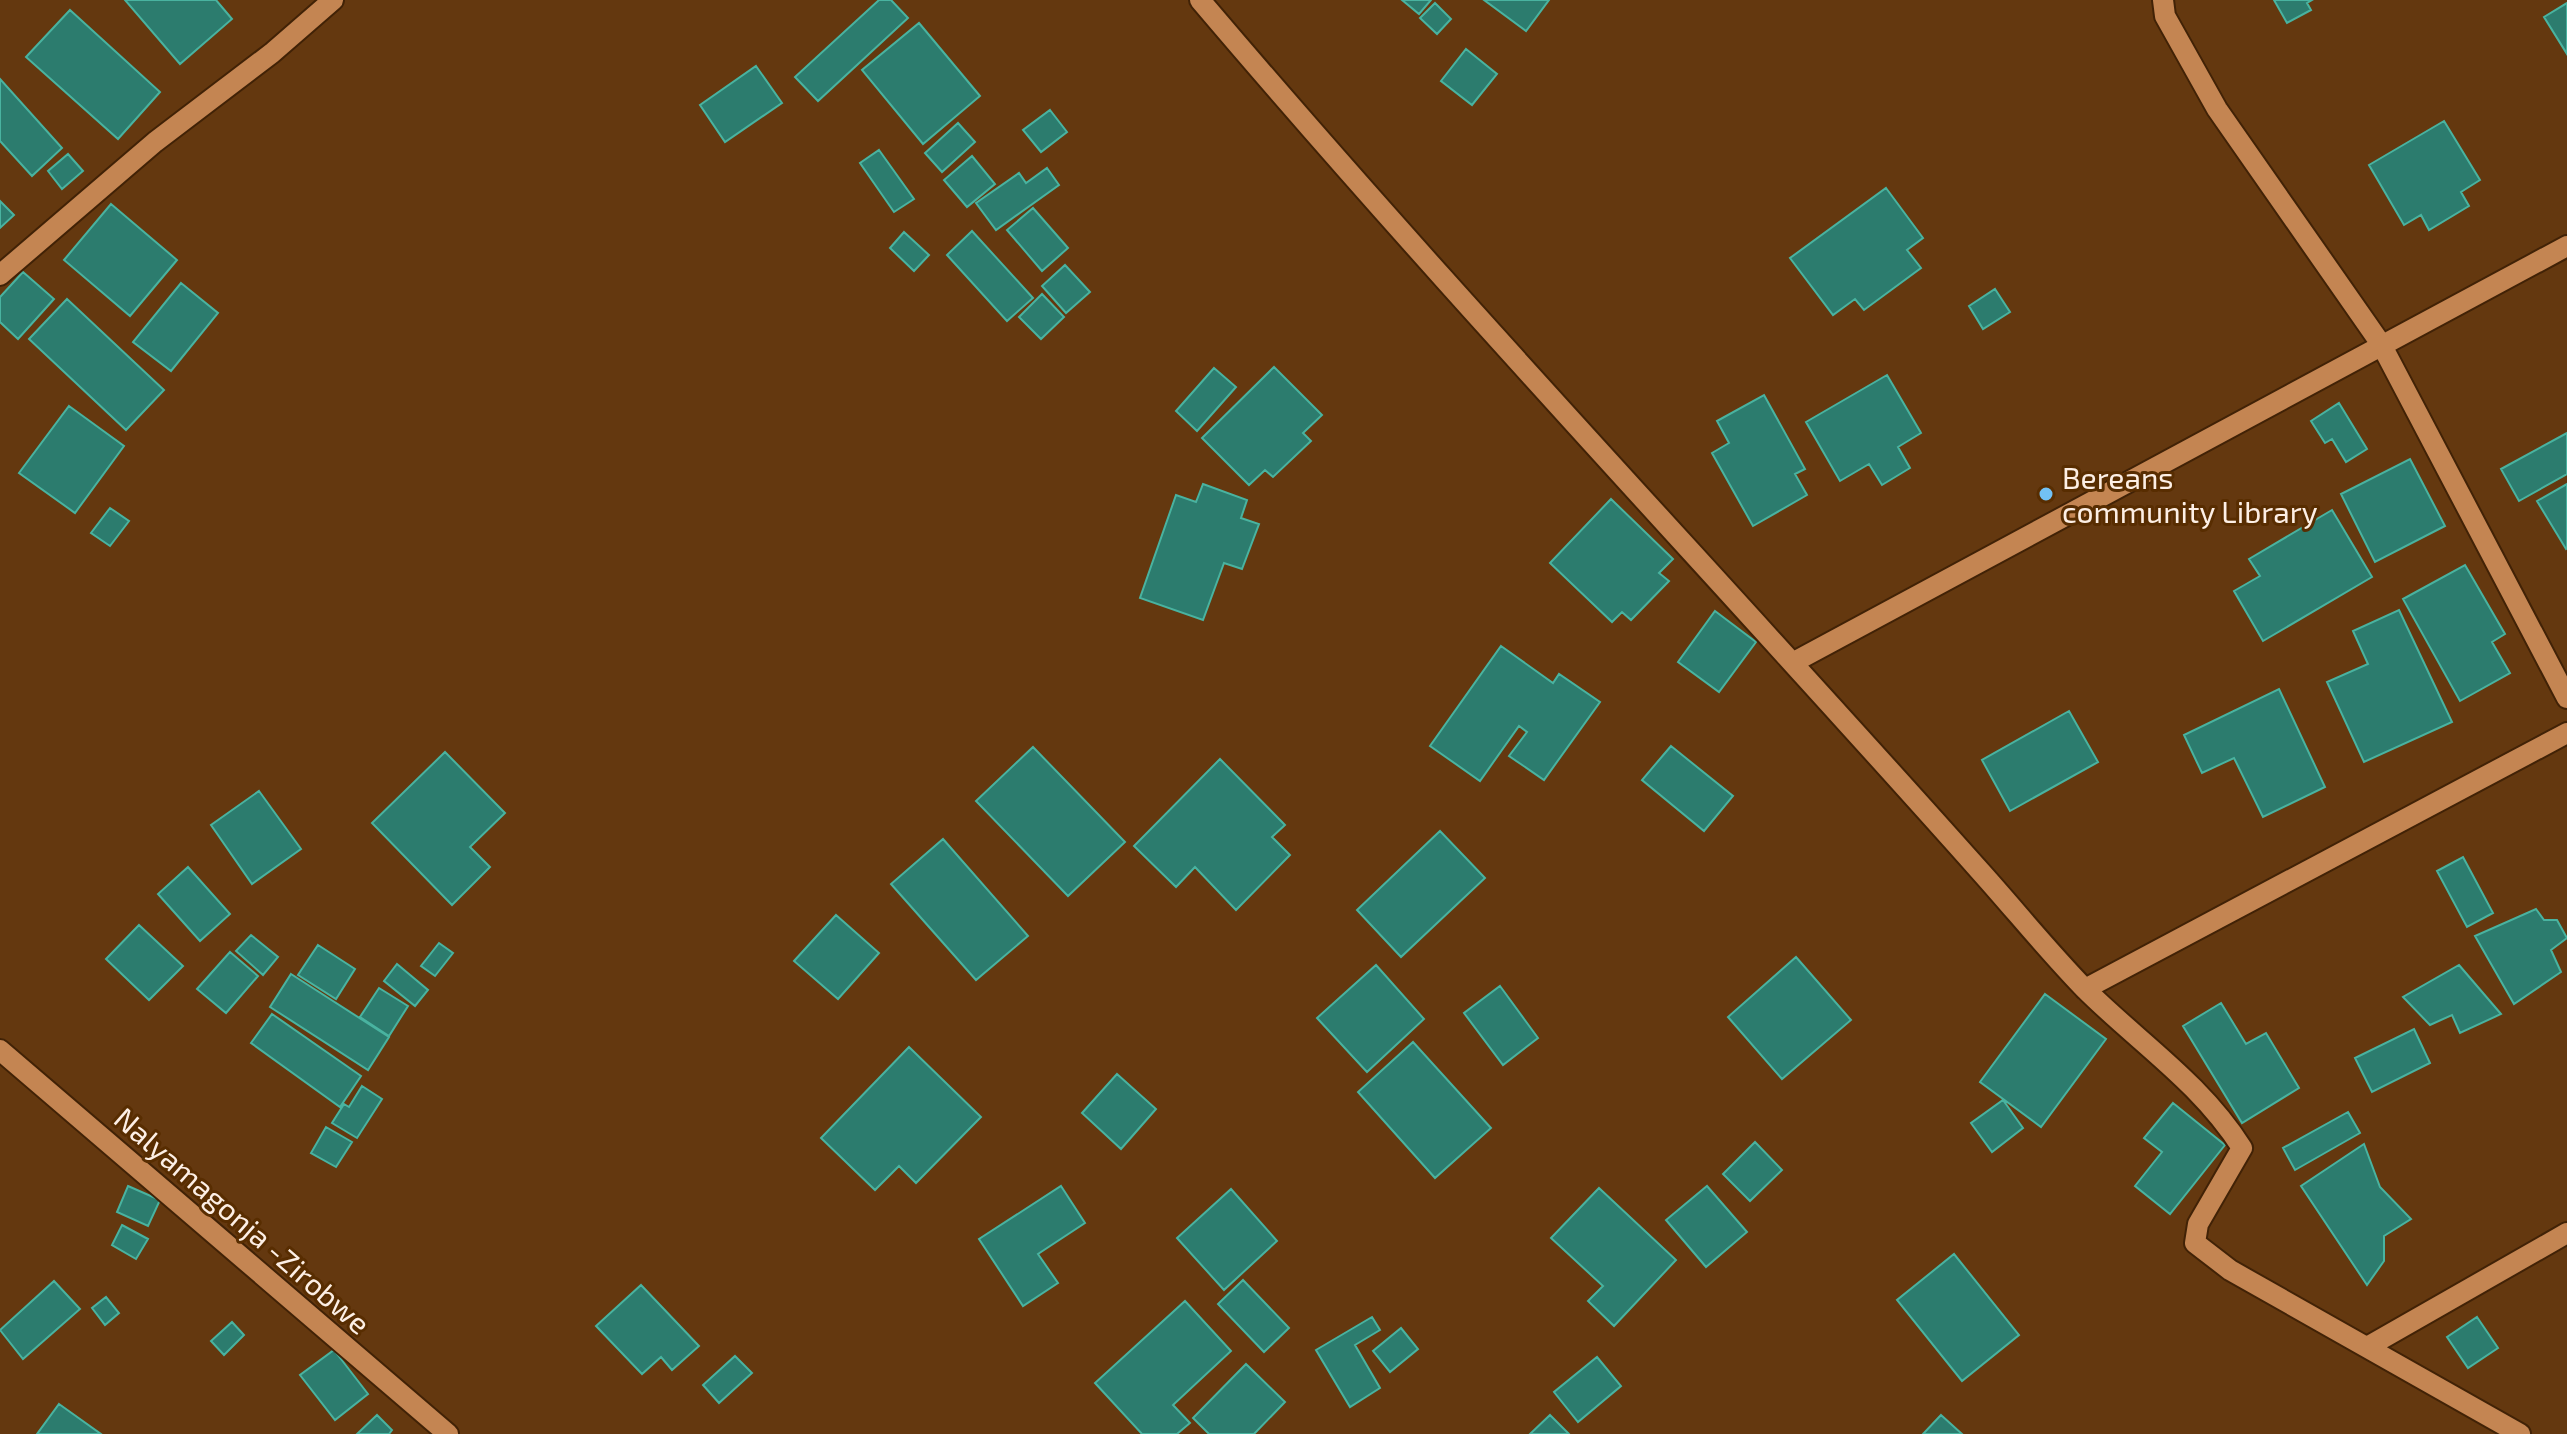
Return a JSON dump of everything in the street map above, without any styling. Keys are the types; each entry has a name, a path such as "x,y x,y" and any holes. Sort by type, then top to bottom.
{"street":[{"path":"0,275 155,142 272,53 333,0"},
{"path":"1200,0 1325,146 1794,662 2085,989 2189,1080 2221,1115 2242,1148 2198,1224 2195,1243 2230,1270 2520,1434"},
{"path":"2163,0 2165,16 2217,109 2381,344 2567,698"},
{"path":"1794,662 2567,246"},
{"path":"2085,989 2567,733"},
{"name":"Nalyamagonja -Zirobwe","path":"0,1050 448,1434"},
{"path":"2369,1346 2567,1233"}],"building":[{"path":"125,0 216,0 232,19 180,64"},
{"path":"879,0 891,0 908,18 818,101 795,77"},
{"path":"1402,0 1431,0 1419,14"},
{"path":"1484,0 1549,0 1526,31"},
{"path":"2274,0 2312,0 2307,3 2311,10 2287,23"},
{"path":"1435,3 1451,19 1437,34 1420,18"},
{"path":"2567,3 2567,54 2544,17"},
{"path":"70,10 160,92 118,139 26,57"},
{"path":"919,23 980,96 923,144 862,70"},
{"path":"1466,49 1497,74 1472,105 1441,81"},
{"path":"756,66 782,103 725,142 700,105"},
{"path":"0,79 62,148 32,176 0,141"},
{"path":"1050,110 1067,132 1041,152 1023,130"},
{"path":"2444,121 2480,180 2461,192 2469,206 2429,230 2421,215 2404,225 2369,165"},
{"path":"958,123 975,142 942,172 925,153"},
{"path":"879,150 914,199 894,212 860,163"},
{"path":"68,154 83,171 62,189 48,171"},
{"path":"972,156 995,184 967,207 944,180"},
{"path":"1047,168 1059,185 996,230 976,203 1019,173 1026,183"},
{"path":"1886,188 1923,238 1907,250 1921,268 1864,310 1855,299 1833,315 1790,258"},
{"path":"0,201 14,215 0,228"},
{"path":"111,204 177,260 130,316 64,260"},
{"path":"1033,208 1068,248 1042,271 1007,230"},
{"path":"972,231 1033,298 1007,321 947,255"},
{"path":"904,232 929,255 914,271 890,248"},
{"path":"1065,265 1090,292 1066,313 1042,286"},
{"path":"23,272 54,299 18,339 0,322 0,297"},
{"path":"181,283 218,313 171,371 133,342"},
{"path":"1995,289 2010,312 1983,329 1969,306"},
{"path":"1042,294 1064,317 1041,339 1019,317"},
{"path":"67,299 164,390 126,430 29,339"},
{"path":"1274,367 1322,415 1303,433 1311,441 1273,477 1265,470 1249,485 1202,438"},
{"path":"1214,368 1236,387 1197,431 1176,411"},
{"path":"1887,375 1921,433 1898,447 1910,468 1882,485 1869,464 1840,481 1806,422"},
{"path":"1764,395 1805,469 1795,474 1807,495 1753,526 1712,453 1729,443 1717,421"},
{"path":"2339,403 2367,449 2346,462 2332,439 2325,443 2311,421"},
{"path":"69,406 124,446 75,513 19,473"},
{"path":"2567,433 2567,474 2519,501 2501,469"},
{"path":"2410,459 2445,526 2375,562 2341,494"},
{"path":"1203,484 1247,500 1241,518 1259,524 1242,569 1224,563 1203,620 1140,598 1176,495 1196,502"},
{"path":"2567,484 2567,548 2566,549 2537,501"},
{"path":"1611,499 1673,559 1659,573 1669,581 1631,620 1622,612 1612,622 1550,563"},
{"path":"110,508 129,521 110,546 91,533"},
{"path":"2332,510 2372,577 2263,641 2234,591 2260,576 2249,559"},
{"path":"2465,565 2505,634 2492,642 2510,673 2460,701 2403,599"},
{"path":"2399,610 2452,722 2364,762 2327,682 2368,664 2353,631"},
{"path":"1715,611 1756,642 1719,692 1678,662"},
{"path":"1501,646 1553,683 1559,674 1600,702 1544,780 1509,756 1527,732 1519,726 1480,781 1430,746"},
{"path":"2279,689 2325,787 2263,817 2234,758 2202,773 2184,735"},
{"path":"2069,711 2098,762 2010,811 1982,760"},
{"path":"1671,746 1733,796 1704,831 1642,780"},
{"path":"1033,747 1125,842 1068,896 976,801"},
{"path":"445,752 505,813 470,847 490,867 452,905 372,823"},
{"path":"1220,759 1285,825 1272,837 1290,855 1236,910 1195,867 1176,887 1134,846"},
{"path":"259,791 301,849 252,884 211,825"},
{"path":"1440,831 1485,878 1401,957 1357,910"},
{"path":"943,839 1028,936 976,980 891,884"},
{"path":"2463,857 2493,913 2467,927 2437,871"},
{"path":"188,867 230,914 200,941 158,894"},
{"path":"2536,909 2544,920 2557,920 2567,938 2551,950 2561,972 2514,1004 2475,936"},
{"path":"836,915 879,953 838,999 794,961"},
{"path":"139,925 183,966 149,1000 106,959"},
{"path":"251,935 278,957 263,975 236,951"},
{"path":"439,943 453,953 435,976 421,966"},
{"path":"318,945 355,969 336,999 298,975"},
{"path":"230,952 258,976 226,1013 197,989"},
{"path":"1796,957 1851,1020 1782,1079 1728,1017"},
{"path":"397,964 428,990 415,1006 384,981"},
{"path":"1376,965 1424,1019 1367,1072 1317,1018"},
{"path":"2459,965 2501,1014 2460,1033 2452,1015 2430,1025 2403,997"},
{"path":"291,974 389,1037 368,1070 270,1007"},
{"path":"1500,986 1538,1038 1503,1065 1464,1013"},
{"path":"379,988 408,1006 389,1036 360,1017"},
{"path":"2045,994 2106,1039 2041,1127 1980,1082"},
{"path":"2221,1003 2246,1044 2266,1033 2299,1088 2242,1123 2183,1026"},
{"path":"272,1014 361,1076 340,1107 251,1043"},
{"path":"2414,1029 2430,1063 2372,1092 2355,1058"},
{"path":"1413,1042 1491,1128 1435,1178 1358,1092"},
{"path":"909,1047 981,1117 916,1183 899,1166 875,1190 821,1138"},
{"path":"1117,1074 1156,1109 1121,1149 1082,1113"},
{"path":"362,1086 382,1099 357,1138 332,1123 344,1104 349,1107"},
{"path":"2003,1100 2023,1128 1992,1152 1971,1123"},
{"path":"2173,1103 2225,1145 2170,1214 2135,1186 2162,1152 2144,1138"},
{"path":"2348,1112 2360,1133 2295,1170 2283,1148"},
{"path":"326,1127 352,1142 336,1167 311,1153"},
{"path":"1755,1142 1782,1170 1750,1201 1723,1174"},
{"path":"2364,1144 2380,1187 2411,1219 2384,1236 2384,1261 2367,1285 2301,1186"},
{"path":"128,1186 160,1200 148,1226 117,1212"},
{"path":"1061,1186 1085,1223 1038,1254 1058,1283 1023,1306 979,1239"},
{"path":"1707,1186 1747,1232 1706,1267 1666,1220"},
{"path":"1599,1188 1676,1260 1614,1326 1588,1301 1603,1286 1551,1238"},
{"path":"1231,1189 1277,1241 1224,1290 1177,1238"},
{"path":"122,1225 148,1239 136,1259 112,1245"},
{"path":"1954,1254 2019,1335 1962,1381 1897,1300"},
{"path":"1243,1280 1289,1328 1264,1352 1218,1304"},
{"path":"54,1281 80,1309 23,1359 0,1330"},
{"path":"641,1285 699,1346 672,1370 661,1357 642,1374 596,1326"},
{"path":"106,1297 119,1313 105,1325 92,1308"},
{"path":"1185,1301 1231,1351 1173,1405 1190,1423 1177,1434 1142,1434 1095,1383"},
{"path":"1372,1317 1380,1330 1355,1345 1380,1388 1350,1407 1316,1350"},
{"path":"2477,1317 2498,1348 2468,1368 2447,1337"},
{"path":"232,1322 244,1335 224,1355 211,1341"},
{"path":"1401,1328 1418,1349 1390,1372 1373,1351"},
{"path":"334,1350 368,1394 335,1420 300,1375"},
{"path":"735,1356 752,1373 719,1403 703,1385"},
{"path":"1597,1357 1621,1386 1578,1422 1554,1392"},
{"path":"1246,1364 1285,1402 1254,1434 1209,1434 1193,1418"},
{"path":"59,1404 101,1434 37,1434"},
{"path":"377,1415 392,1430 389,1434 357,1434"},
{"path":"1550,1415 1569,1434 1530,1434"},
{"path":"1941,1415 1962,1434 1923,1434"}],"place":[{"name":"Bereans community Library","path":"2046,494"}]}
